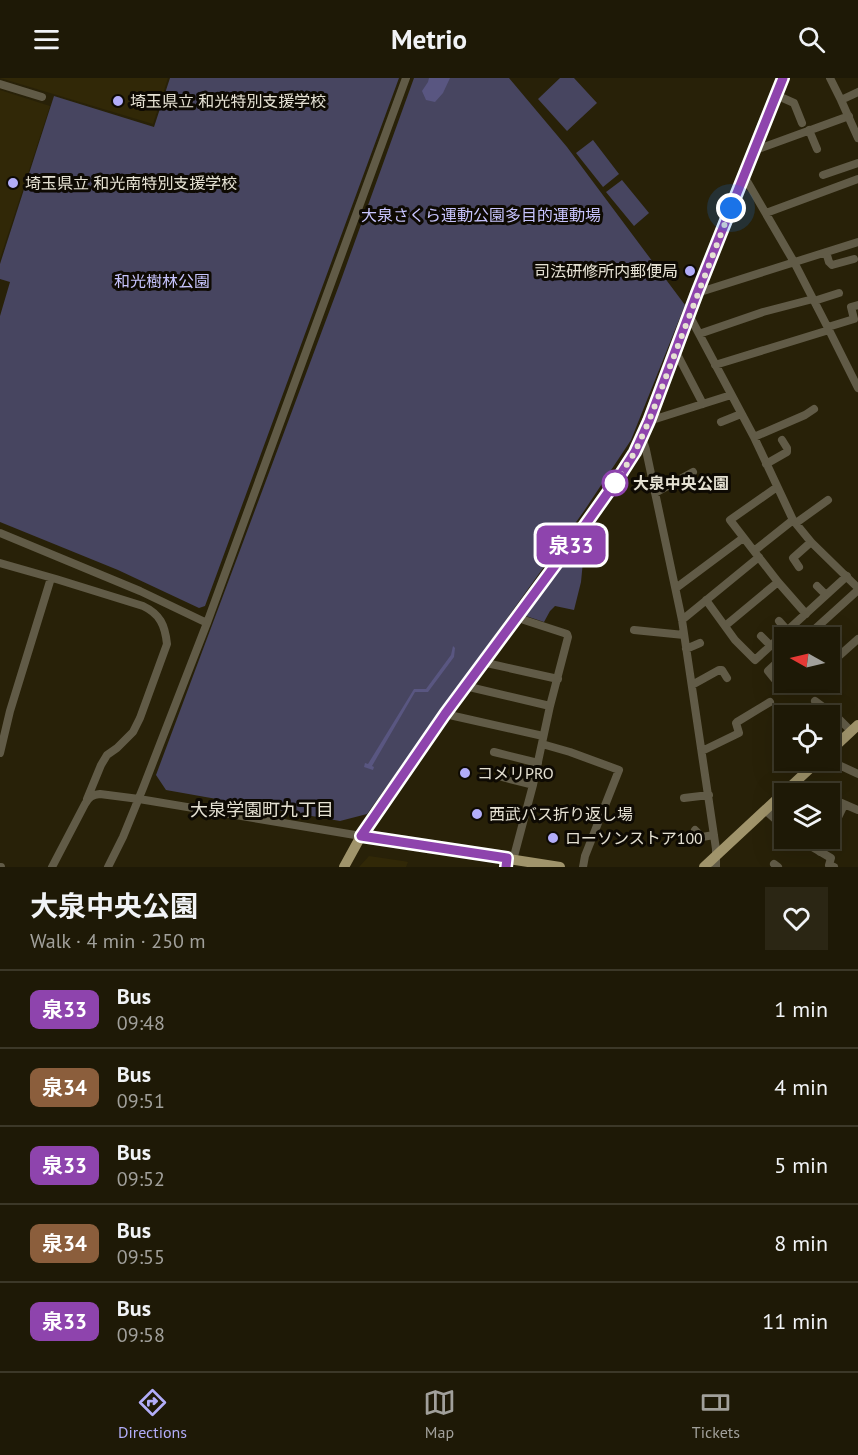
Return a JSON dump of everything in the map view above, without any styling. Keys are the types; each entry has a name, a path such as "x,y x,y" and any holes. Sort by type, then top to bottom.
{"main road":[{"path":"840,742 855,728"},
{"path":"795,783 808,771"},
{"path":"704,867 716,861 774,802"},
{"path":"344,867 361,836 508,864 560,867"}],"street":[{"path":"108,867 139,799 207,623 406,78"},
{"path":"85,804 94,794 100,794 361,836 482,662 581,531 635,452 783,78"},
{"path":"830,78 856,129 858,138"},
{"path":"0,84 42,97"},
{"path":"841,99 858,92"},
{"path":"776,96 794,104 802,123"},
{"path":"755,146 761,148 849,116"},
{"path":"809,130 817,149"},
{"path":"823,175 858,163"},
{"path":"744,176 794,262 858,388"},
{"path":"766,213 858,179"},
{"path":"697,293 858,242"},
{"path":"826,252 832,265 854,259"},
{"path":"699,334 763,312 839,293"},
{"path":"715,365 854,319 851,307 858,304"},
{"path":"689,315 754,437 795,522 811,542 858,589 817,627"},
{"path":"676,352 703,404"},
{"path":"649,421 731,395"},
{"path":"754,437 814,409"},
{"path":"721,422 741,414"},
{"path":"642,437 682,620 709,795 716,861"},
{"path":"766,464 787,452 782,440"},
{"path":"656,493 693,472"},
{"path":"777,488 730,519 778,582 806,614"},
{"path":"682,620 756,554 795,522 828,500"},
{"path":"0,533 140,591 207,623"},
{"path":"676,588 743,538"},
{"path":"799,567 793,557 811,542"},
{"path":"0,563 143,606 153,611 163,625 166,635 165,651 140,718 133,732 108,755 101,765 85,804 52,867"},
{"path":"791,627 847,576"},
{"path":"0,753 10,711 51,578"},
{"path":"725,626 778,582"},
{"path":"817,586 826,595"},
{"path":"706,600 735,640 774,678"},
{"path":"508,864 533,785 568,634 524,621 517,616"},
{"path":"779,621 784,627"},
{"path":"634,630 684,635"},
{"path":"761,636 770,645"},
{"path":"840,655 858,639"},
{"path":"756,659 774,641"},
{"path":"686,649 700,643"},
{"path":"482,662 558,679"},
{"path":"768,671 774,665"},
{"path":"692,685 719,670 722,670 726,678"},
{"path":"465,687 550,706"},
{"path":"815,701 855,728"},
{"path":"702,751 739,733 736,722 770,702"},
{"path":"0,708 10,711"},
{"path":"445,714 543,740 619,770 585,856 583,867"},
{"path":"495,752 538,763"},
{"path":"840,765 857,772"},
{"path":"502,777 533,785"},
{"path":"684,798 709,795"},
{"path":"840,803 858,810"},
{"path":"840,813 844,805"},
{"path":"765,810 774,818"},
{"path":"695,830 702,837 714,836"},
{"path":"815,849 831,858 830,866"}],"shaded area":[{"name":"埼玉県立 和光特別支援学校","path":"0,78 168,78 153,124"},
{"path":"429,78 450,78 443,93 435,102 426,100 422,91"},
{"name":"埼玉県立 和光南特別支援学校","path":"0,90 50,106 0,259"},
{"path":"453,646 455,648 454,657 428,692 415,692 372,766 373,770 364,767 414,689 426,689 451,655"},
{"path":"369,856 408,862 406,867 359,867"}],"green space":[{"name":"和光樹林公園","path":"170,78 399,78 205,606 199,608 118,570 0,522 0,316 10,282 0,279 0,264 54,96 154,127"},
{"name":"大泉中央公園","path":"414,78 509,78 567,147 685,305 631,440 584,511 367,814 340,821 166,790 156,775"},
{"path":"560,78 574,78 597,103 567,131 538,99"},
{"path":"593,140 619,174 603,187 576,153"},
{"path":"622,180 649,213 634,226 606,192"},
{"path":"582,536 589,544 589,552 584,551 581,582 574,610 555,606 544,622 526,616"}],"bus line":[{"name":"泉33","path":"506,867 507,858 361,836 482,662 585,525 635,452 783,78"}],"place":[{"name":"埼玉県立 和光特別支援学校","path":"118,101"},
{"name":"埼玉県立 和光南特別支援学校","path":"13,183"},
{"name":"司法研修所内郵便局","path":"690,271"},
{"name":"大泉中央公園","path":"615,483"},
{"name":"コメリPRO","path":"465,773"},
{"name":"西武バス折り返し場","path":"477,814"},
{"name":"ローソンストア100","path":"553,838"}],"district":[{"name":"大泉学園町九丁目","path":"262,810"}],"route":[{"path":"615,483 635,452 649,421 731,208"}],"park label":[{"name":"大泉さくら運動公園多目的運動場","path":"481,215"}]}
